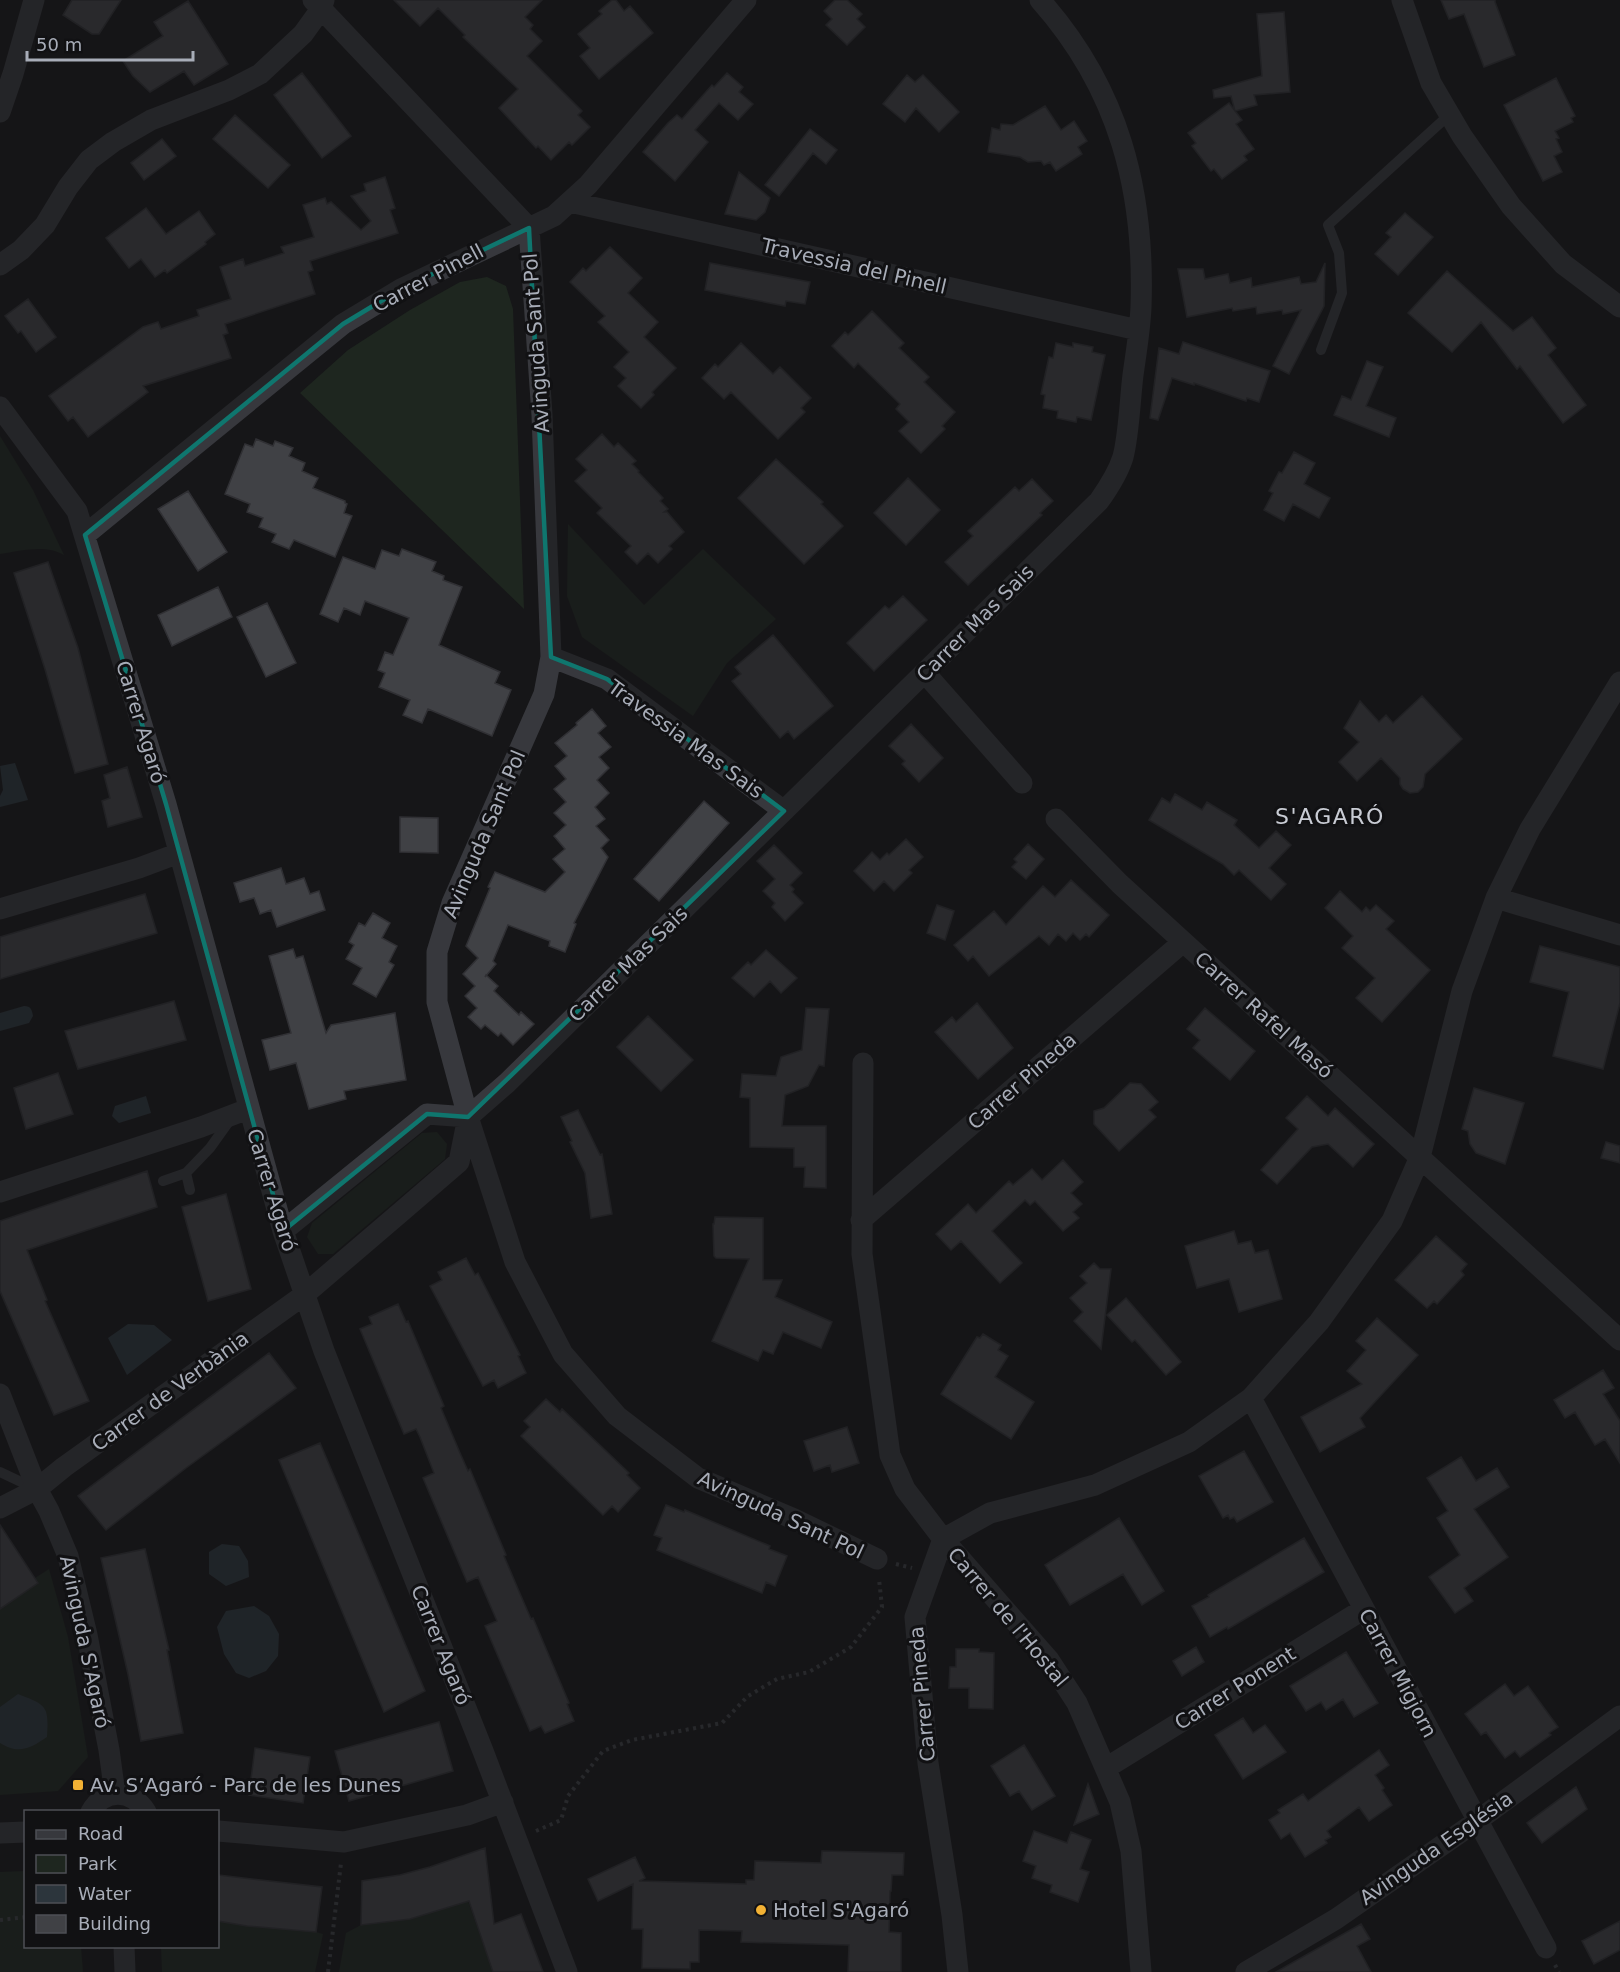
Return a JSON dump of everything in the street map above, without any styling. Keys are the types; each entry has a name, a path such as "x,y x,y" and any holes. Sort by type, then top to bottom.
{"street":[{"path":"0,112 14,74 34,0"},
{"name":"Carrer Pinell","path":"85,535 343,324 401,289 554,216 588,185 746,0"},
{"name":"Carrer Mas Sais","path":"468,1118 507,1083 925,673 1099,501 1113,481 1123,456 1141,310 1141,249 1134,184 1119,130 1089,67 1040,0"},
{"path":"1401,0 1431,83 1449,115 1511,206 1563,264 1620,307"},
{"path":"0,264 21,250 45,225 68,187 89,160 113,142 151,120 229,90 260,74 303,34 319,3"},
{"name":"Avinguda Sant Pol","path":"319,3 529,228 542,415 551,657 544,694 452,903 437,952 437,1002 468,1118 515,1262 563,1354 617,1416 698,1478 794,1519 877,1559"},
{"name":"Travessia del Pinell","path":"570,202 1138,330"},
{"name":"Carrer Agaró","path":"0,407 77,511 179,853 241,1112 324,1351 503,1802 567,1972"},
{"name":"Travessia Mas Sais","path":"551,657 607,679 784,811"},
{"path":"925,673 1022,783"},
{"path":"863,1063 862,1254 890,1455 905,1489 944,1539 990,1513 1095,1485 1189,1442 1251,1398 1319,1322 1392,1221 1420,1157 1462,991 1496,898 1530,829 1620,682"},
{"name":"Carrer Rafel Masó","path":"1056,819 1120,884 1620,1340"},
{"path":"0,909 139,868 179,853"},
{"path":"1496,898 1620,935"},
{"name":"Carrer Pineda","path":"861,1220 1183,942"},
{"path":"0,1192 241,1112"},
{"path":"283,1232 427,1114 468,1118 459,1162 304,1295"},
{"name":"Carrer de Verbània","path":"0,1508 37,1489 304,1295"},
{"name":"Avinguda S'Agaró","path":"0,1394 37,1489 50,1510 68,1556 87,1635 115,1794"},
{"name":"Carrer Migjorn","path":"1251,1398 1546,1948"},
{"name":"Carrer Pineda","path":"944,1539 915,1617 928,1763 952,1915 958,1972"},
{"name":"Carrer de l'Hostal","path":"944,1539 1049,1660 1077,1703 1120,1802 1131,1851 1141,1972"},
{"name":"Carrer Ponent","path":"1106,1768 1364,1609"},
{"name":"Avinguda Església","path":"1246,1972 1336,1919 1477,1821 1620,1716"},
{"path":"92,1810 99,1801 115,1794 133,1798 144,1810"},
{"path":"219,1831 344,1842 467,1815 503,1802"},
{"path":"0,1833 24,1832"},
{"path":"124,1948 125,1972"}],"lane":[{"path":"1321,350 1342,293 1339,253 1328,225 1449,115"},
{"path":"163,1181 186,1173 241,1112"},
{"path":"186,1173 190,1190"},
{"path":"0,1472 37,1489"},
{"name":"Carrer de Verbània","path":"0,1503 37,1489"}],"path":[{"path":"516,1840 561,1820 568,1796 603,1751 632,1740 722,1723 748,1696 767,1684 777,1679 809,1672 851,1647 882,1607 877,1559 931,1573"},
{"path":"328,1972 344,1842"},
{"path":"0,1920 24,1917"}],"highlighted area":[{"path":"529,228 551,657 607,679 784,811 468,1117 427,1114 283,1231 166,804 85,535 343,324 401,289"}],"green space":[{"path":"487,277 506,286 513,309 524,609 300,393 348,350 410,310 460,282"},
{"path":"0,436 33,490 64,555 41,549 0,554"},
{"path":"568,524 644,605 703,549 776,619 727,663 693,716 582,637 567,596"},
{"path":"437,1132 447,1144 445,1159 333,1254 318,1254 307,1237 312,1223 422,1133"},
{"path":"49,1569 68,1637 88,1757 58,1791 0,1795 0,1609 38,1583 35,1578"},
{"path":"24,1871 24,1948 81,1948 83,1972 0,1972 0,1872"},
{"path":"468,1901 493,1972 339,1972 346,1933 361,1925 410,1919"},
{"path":"219,1921 323,1934 315,1972 162,1972 161,1948 219,1948"}],"water":[{"path":"15,763 28,800 0,807 0,796 3,790 0,766"},
{"path":"24,1006 30,1008 32,1012 33,1016 29,1023 0,1031 0,1013"},
{"path":"146,1096 151,1113 119,1123 112,1116 115,1106"},
{"path":"128,1324 154,1325 172,1340 127,1375 108,1338"},
{"path":"222,1544 239,1546 248,1561 249,1577 226,1586 209,1574 209,1552"},
{"path":"254,1606 269,1616 279,1634 278,1656 266,1671 249,1678 236,1673 224,1654 217,1627 226,1611"},
{"path":"18,1694 40,1704 44,1708 47,1719 47,1737 25,1749 13,1749 0,1743 0,1707"}],"building":[{"path":"72,0 121,0 99,34 92,34 63,15"},
{"path":"394,0 542,0 525,17 533,25 530,29 542,41 527,56 582,111 578,115 590,127 572,145 569,142 551,160 538,146 536,148 499,108 518,89 463,37 465,35 438,8 420,26"},
{"path":"612,0 616,0 624,11 630,6 653,33 599,79 580,56 590,48 578,34 602,14 599,11"},
{"path":"835,0 847,0 862,14 857,19 865,27 847,45 826,25 832,19 824,11"},
{"path":"1441,0 1495,0 1515,55 1484,67 1464,14 1449,19"},
{"path":"188,1 228,64 194,85 184,71 150,92 133,76 123,61 163,36 154,22"},
{"path":"1284,12 1290,92 1254,95 1257,105 1235,111 1231,96 1214,98 1213,90 1262,76 1257,14"},
{"path":"302,73 351,136 322,158 274,95"},
{"path":"727,73 743,87 739,92 753,104 738,120 719,103 695,130 708,142 675,181 643,152 668,123 677,115 682,119 712,85 714,87"},
{"path":"907,75 915,82 923,75 959,112 939,132 916,108 905,122 883,104"},
{"path":"1556,78 1575,116 1571,118 1573,122 1555,131 1562,152 1554,156 1562,172 1543,181 1504,105"},
{"path":"1229,103 1242,120 1236,124 1254,149 1244,156 1247,160 1222,179 1214,169 1211,171 1192,146 1196,143 1188,133"},
{"path":"1045,106 1061,130 1074,121 1087,141 1078,147 1082,154 1056,171 1050,162 1044,165 1041,161 1028,162 1020,157 988,152 992,128 1000,130 1001,124 1013,125"},
{"path":"235,115 290,165 268,188 213,139"},
{"path":"810,129 837,150 826,164 813,153 779,196 765,185"},
{"path":"162,139 176,156 144,180 131,163"},
{"path":"739,172 770,198 765,212 756,220 725,214"},
{"path":"385,177 395,208 390,210 398,233 310,261 313,270 308,272 315,294 225,324 228,333 223,335 231,358 143,386 148,392 88,437 73,417 68,421 49,396 143,327 158,322 161,329 199,316 197,310 231,299 220,267 243,259 245,266 284,253 281,247 314,237 303,205 325,198 327,204 331,202 361,230 371,221 351,196 366,191 364,184"},
{"path":"146,208 166,234 199,211 215,234 205,242 206,244 167,273 165,270 155,277 141,259 129,268 106,238"},
{"path":"1405,213 1433,237 1398,275 1375,254 1391,237 1386,233"},
{"path":"610,247 642,278 628,293 658,322 644,337 676,368 652,392 654,395 641,408 618,386 626,378 614,367 629,352 598,322 605,316 570,282 583,268 586,271"},
{"path":"710,263 810,282 805,304 786,301 785,306 705,290"},
{"path":"1325,263 1324,306 1289,374 1273,366 1301,310 1283,314 1282,310 1257,314 1256,307 1233,311 1232,308 1187,317 1178,269 1203,269 1205,279 1228,274 1230,283 1251,278 1252,287 1299,277 1301,284 1316,282"},
{"path":"1447,271 1513,331 1532,317 1556,348 1548,355 1586,405 1563,423 1520,366 1517,369 1481,322 1452,352 1408,313"},
{"path":"28,299 56,337 36,352 21,331 18,333 5,316"},
{"path":"872,311 904,343 899,348 929,377 924,382 955,412 942,426 945,429 921,453 899,431 909,422 896,409 900,404 858,363 854,368 832,346 845,332 848,335"},
{"path":"1183,342 1270,371 1259,402 1247,398 1246,401 1172,378 1158,420 1150,418 1159,348 1179,354"},
{"path":"741,343 773,374 780,367 811,398 801,408 805,412 778,439 731,392 724,399 702,378 715,364 718,367"},
{"path":"1056,343 1073,347 1073,343 1093,347 1092,352 1105,355 1091,420 1077,417 1076,422 1057,418 1058,411 1043,408 1045,395 1041,394 1049,357 1053,358"},
{"path":"1367,361 1383,367 1366,406 1396,418 1389,437 1334,415 1342,396 1351,400"},
{"path":"602,434 614,447 618,443 636,461 632,464 663,498 660,501 668,509 664,512 667,512 684,532 669,546 672,549 658,563 648,553 637,564 625,552 631,546 597,513 602,508 575,481 587,470 576,459"},
{"path":"256,439 273,446 275,441 293,448 289,456 305,463 302,471 318,478 313,488 345,501 347,504 344,513 352,516 335,557 294,540 289,549 272,542 276,534 259,527 263,518 247,512 250,504 225,494 245,444 253,447"},
{"path":"1294,452 1315,463 1304,484 1330,498 1319,518 1293,504 1284,521 1264,510 1273,493 1269,491 1279,472 1282,473"},
{"path":"776,459 823,502 821,504 843,526 804,564 738,498"},
{"path":"908,478 940,510 906,545 874,513"},
{"path":"1032,479 1053,501 1040,513 1042,515 968,585 945,562 973,536 968,531 1015,487 1019,491"},
{"path":"188,491 227,552 198,571 158,509"},
{"path":"402,549 436,562 432,571 444,576 443,580 462,587 439,645 500,672 495,683 511,690 492,736 428,709 422,723 403,715 410,700 379,687 385,673 378,670 385,652 393,655 409,618 365,601 360,615 344,608 338,622 320,614 343,557 375,569 382,550 399,556"},
{"path":"48,562 78,648 108,764 75,773 14,573"},
{"path":"218,587 232,617 172,646 158,615"},
{"path":"903,596 927,620 874,671 847,643 885,606 889,609"},
{"path":"267,603 296,663 266,677 237,617"},
{"path":"773,635 833,706 794,739 788,731 780,738 732,681 741,674 735,667"},
{"path":"1422,696 1462,739 1425,774 1423,787 1418,792 1410,793 1403,789 1400,778 1381,758 1357,781 1339,762 1359,742 1344,728 1360,701 1379,722 1386,715 1393,723"},
{"path":"592,709 606,726 598,733 611,747 599,757 609,768 597,780 609,793 595,807 605,819 596,826 609,840 601,848 608,857 574,923 576,924 565,952 549,946 550,941 508,925 493,961 496,964 486,975 498,986 494,991 519,1015 521,1012 534,1024 513,1045 501,1033 498,1036 485,1025 481,1029 468,1017 477,1008 465,996 475,986 463,974 478,958 466,946 495,872 545,892 565,872 553,859 565,849 554,836 566,825 554,813 566,802 554,789 566,779 555,766 567,756 555,743"},
{"path":"911,724 943,758 919,782 902,764 905,761 889,746"},
{"path":"127,767 142,817 108,827 102,801 110,798 104,775"},
{"path":"1175,794 1202,810 1207,802 1237,820 1234,825 1259,848 1276,831 1291,845 1269,868 1286,884 1271,900 1239,870 1234,875 1223,864 1149,820 1162,798 1170,803"},
{"path":"704,801 729,823 659,901 634,879"},
{"path":"400,817 438,818 438,853 400,852"},
{"path":"906,839 923,857 909,870 912,873 894,891 884,881 874,891 854,871 872,852 880,860"},
{"path":"1028,844 1044,859 1026,879 1012,867 1017,862 1014,859"},
{"path":"774,845 802,873 790,885 794,889 792,892 803,903 785,921 772,907 775,903 763,891 775,879 757,861"},
{"path":"281,868 286,884 304,878 310,894 319,891 325,910 277,927 271,910 260,914 254,898 240,902 234,883"},
{"path":"1071,880 1109,915 1089,937 1086,934 1080,940 1073,933 1066,941 1058,934 1049,945 1039,936 989,976 973,956 968,961 954,945 994,911 1006,925 1043,886 1055,897"},
{"path":"1340,891 1362,912 1366,907 1370,911 1376,905 1394,921 1386,929 1430,970 1382,1022 1356,998 1375,978 1342,948 1353,936 1325,908"},
{"path":"145,894 157,933 0,979 0,937"},
{"path":"937,905 954,911 945,940 927,933"},
{"path":"373,913 390,923 382,938 397,946 389,962 394,965 376,997 353,984 362,968 346,959 354,945 349,942 359,923 365,926"},
{"path":"1540,946 1620,967 1620,1003 1603,1069 1553,1056 1569,992 1530,982"},
{"path":"293,949 296,958 303,956 326,1033 331,1025 395,1013 406,1080 344,1091 346,1099 309,1109 296,1063 270,1070 262,1040 291,1033 269,956"},
{"path":"766,950 797,978 781,993 770,981 754,997 732,978 748,962 751,965"},
{"path":"174,1001 186,1040 78,1069 65,1031"},
{"path":"977,1003 1013,1048 978,1079 935,1032 952,1017 956,1022"},
{"path":"806,1008 829,1009 824,1066 819,1065 808,1086 785,1095 782,1126 826,1126 826,1188 804,1187 805,1167 794,1167 794,1148 750,1147 750,1098 740,1097 742,1074 776,1076 781,1057 802,1050"},
{"path":"1205,1008 1255,1051 1230,1080 1193,1048 1200,1040 1187,1029"},
{"path":"648,1016 693,1060 661,1091 617,1047"},
{"path":"58,1073 73,1114 26,1129 14,1088"},
{"path":"1130,1083 1141,1084 1158,1102 1149,1110 1156,1117 1119,1151 1094,1124 1094,1111 1104,1108"},
{"path":"1474,1088 1524,1103 1505,1164 1476,1153 1470,1144 1468,1131 1462,1129"},
{"path":"1307,1096 1328,1116 1335,1108 1374,1144 1353,1167 1328,1144 1312,1147 1277,1184 1261,1170 1298,1129 1286,1118"},
{"path":"578,1110 600,1155 602,1154 612,1214 591,1218 585,1173 561,1117"},
{"path":"1606,1142 1620,1146 1620,1163 1601,1158"},
{"path":"1063,1160 1083,1182 1071,1193 1082,1204 1073,1212 1079,1218 1063,1231 1035,1201 1030,1205 1025,1200 992,1231 1022,1263 1000,1283 961,1241 951,1250 936,1234 968,1204 976,1213 1009,1181 1013,1185 1032,1169 1042,1180"},
{"path":"147,1171 157,1207 27,1250 47,1300 45,1301 89,1401 54,1415 0,1291 0,1221"},
{"path":"226,1194 251,1289 208,1301 182,1207"},
{"path":"715,1217 763,1218 763,1280 782,1280 775,1297 832,1322 821,1348 783,1332 773,1354 763,1350 758,1361 712,1341 749,1259 716,1258 714,1256 713,1224"},
{"path":"1234,1231 1238,1244 1251,1241 1255,1253 1268,1250 1282,1299 1239,1312 1229,1279 1197,1288 1185,1246"},
{"path":"1436,1236 1467,1264 1461,1271 1464,1275 1437,1304 1434,1301 1427,1308 1395,1280"},
{"path":"466,1258 475,1275 478,1273 520,1355 518,1356 526,1373 498,1388 494,1380 483,1386 430,1286 442,1280 438,1272"},
{"path":"1094,1263 1100,1269 1111,1269 1101,1349 1074,1321 1083,1312 1070,1298 1087,1283 1080,1276"},
{"path":"1126,1298 1181,1362 1166,1375 1135,1340 1132,1342 1107,1315"},
{"path":"398,1304 406,1322 408,1321 444,1406 441,1408 468,1471 470,1469 506,1555 504,1556 569,1703 567,1704 574,1721 545,1733 541,1726 530,1731 485,1626 497,1621 478,1577 467,1582 423,1478 434,1473 420,1437 416,1429 404,1434 360,1329 372,1324 369,1317"},
{"path":"1377,1318 1418,1355 1360,1418 1365,1427 1320,1452 1301,1417 1362,1384 1347,1371 1366,1350 1356,1341"},
{"path":"983,1334 1001,1345 998,1350 1008,1356 995,1377 1034,1402 1011,1439 941,1394 977,1337 980,1338"},
{"path":"269,1353 296,1388 106,1530 78,1496"},
{"path":"1603,1370 1614,1388 1603,1394 1620,1421 1620,1463 1605,1439 1595,1445 1575,1412 1565,1418 1554,1400"},
{"path":"546,1399 560,1412 562,1409 629,1473 627,1475 640,1488 618,1512 612,1506 603,1515 521,1436 530,1427 524,1421"},
{"path":"847,1427 859,1463 832,1472 830,1465 814,1471 804,1441"},
{"path":"320,1443 425,1691 384,1712 279,1460"},
{"path":"1244,1451 1273,1502 1237,1522 1234,1517 1230,1519 1228,1515 1223,1518 1199,1476"},
{"path":"1461,1457 1476,1481 1497,1468 1509,1487 1474,1509 1508,1557 1464,1588 1473,1601 1455,1613 1429,1577 1460,1555 1437,1518 1448,1511 1427,1478"},
{"path":"666,1505 684,1512 685,1510 770,1546 769,1549 787,1556 775,1586 766,1582 762,1593 657,1550 662,1538 654,1535"},
{"path":"1119,1518 1164,1591 1142,1605 1123,1574 1070,1605 1045,1565"},
{"path":"0,1525 38,1583 0,1609"},
{"path":"1304,1538 1324,1572 1228,1629 1227,1627 1210,1637 1192,1606"},
{"path":"145,1549 169,1650 167,1650 183,1733 141,1741 101,1558"},
{"path":"1196,1647 1204,1662 1182,1676 1173,1661"},
{"path":"956,1649 979,1649 979,1652 994,1653 993,1709 969,1708 969,1688 949,1688 950,1667 956,1667"},
{"path":"1346,1652 1378,1703 1354,1717 1343,1699 1326,1710 1321,1702 1306,1711 1290,1686"},
{"path":"1505,1684 1514,1696 1528,1686 1558,1727 1549,1733 1551,1735 1520,1757 1515,1751 1505,1758 1486,1732 1481,1735 1465,1714"},
{"path":"1243,1718 1253,1733 1265,1725 1286,1752 1243,1779 1215,1735"},
{"path":"439,1722 453,1771 349,1801 335,1751"},
{"path":"1024,1745 1055,1796 1032,1810 1019,1791 1010,1796 991,1766"},
{"path":"255,1748 310,1757 303,1803 249,1795"},
{"path":"1379,1750 1389,1765 1375,1775 1392,1805 1369,1821 1359,1807 1327,1831 1331,1837 1325,1840 1327,1843 1305,1857 1290,1833 1281,1839 1269,1820 1280,1813 1278,1810 1303,1794 1308,1801"},
{"path":"1088,1784 1099,1814 1074,1825"},
{"path":"1576,1787 1587,1809 1542,1843 1527,1823"},
{"path":"1034,1831 1067,1843 1071,1832 1091,1840 1080,1869 1089,1872 1078,1902 1050,1892 1052,1885 1032,1878 1036,1866 1023,1861"},
{"path":"485,1848 494,1924 521,1914 543,1972 493,1972 469,1901 410,1919 361,1925 362,1881 430,1867"},
{"name":"Hotel S'Agaró","path":"822,1851 904,1853 903,1875 892,1875 890,1891 889,1932 901,1933 901,1972 848,1972 849,1945 741,1942 742,1931 699,1930 699,1962 690,1962 690,1969 642,1968 643,1929 632,1929 633,1884 598,1901 588,1879 635,1857 645,1878 639,1881 746,1884 746,1880 754,1880 755,1861 821,1863"},
{"path":"219,1875 322,1887 316,1932 219,1921"},
{"path":"1620,1921 1620,1950 1594,1964 1582,1941"},
{"path":"1361,1924 1370,1939 1357,1946 1371,1972 1276,1972"}],"place":[{"name":"Av. S’Agaró - Parc de les Dunes","path":"78,1785"},
{"name":"Hotel S'Agaró","path":"761,1910"}],"district":[{"name":"S'AGARÓ","path":"1330,816"}]}
